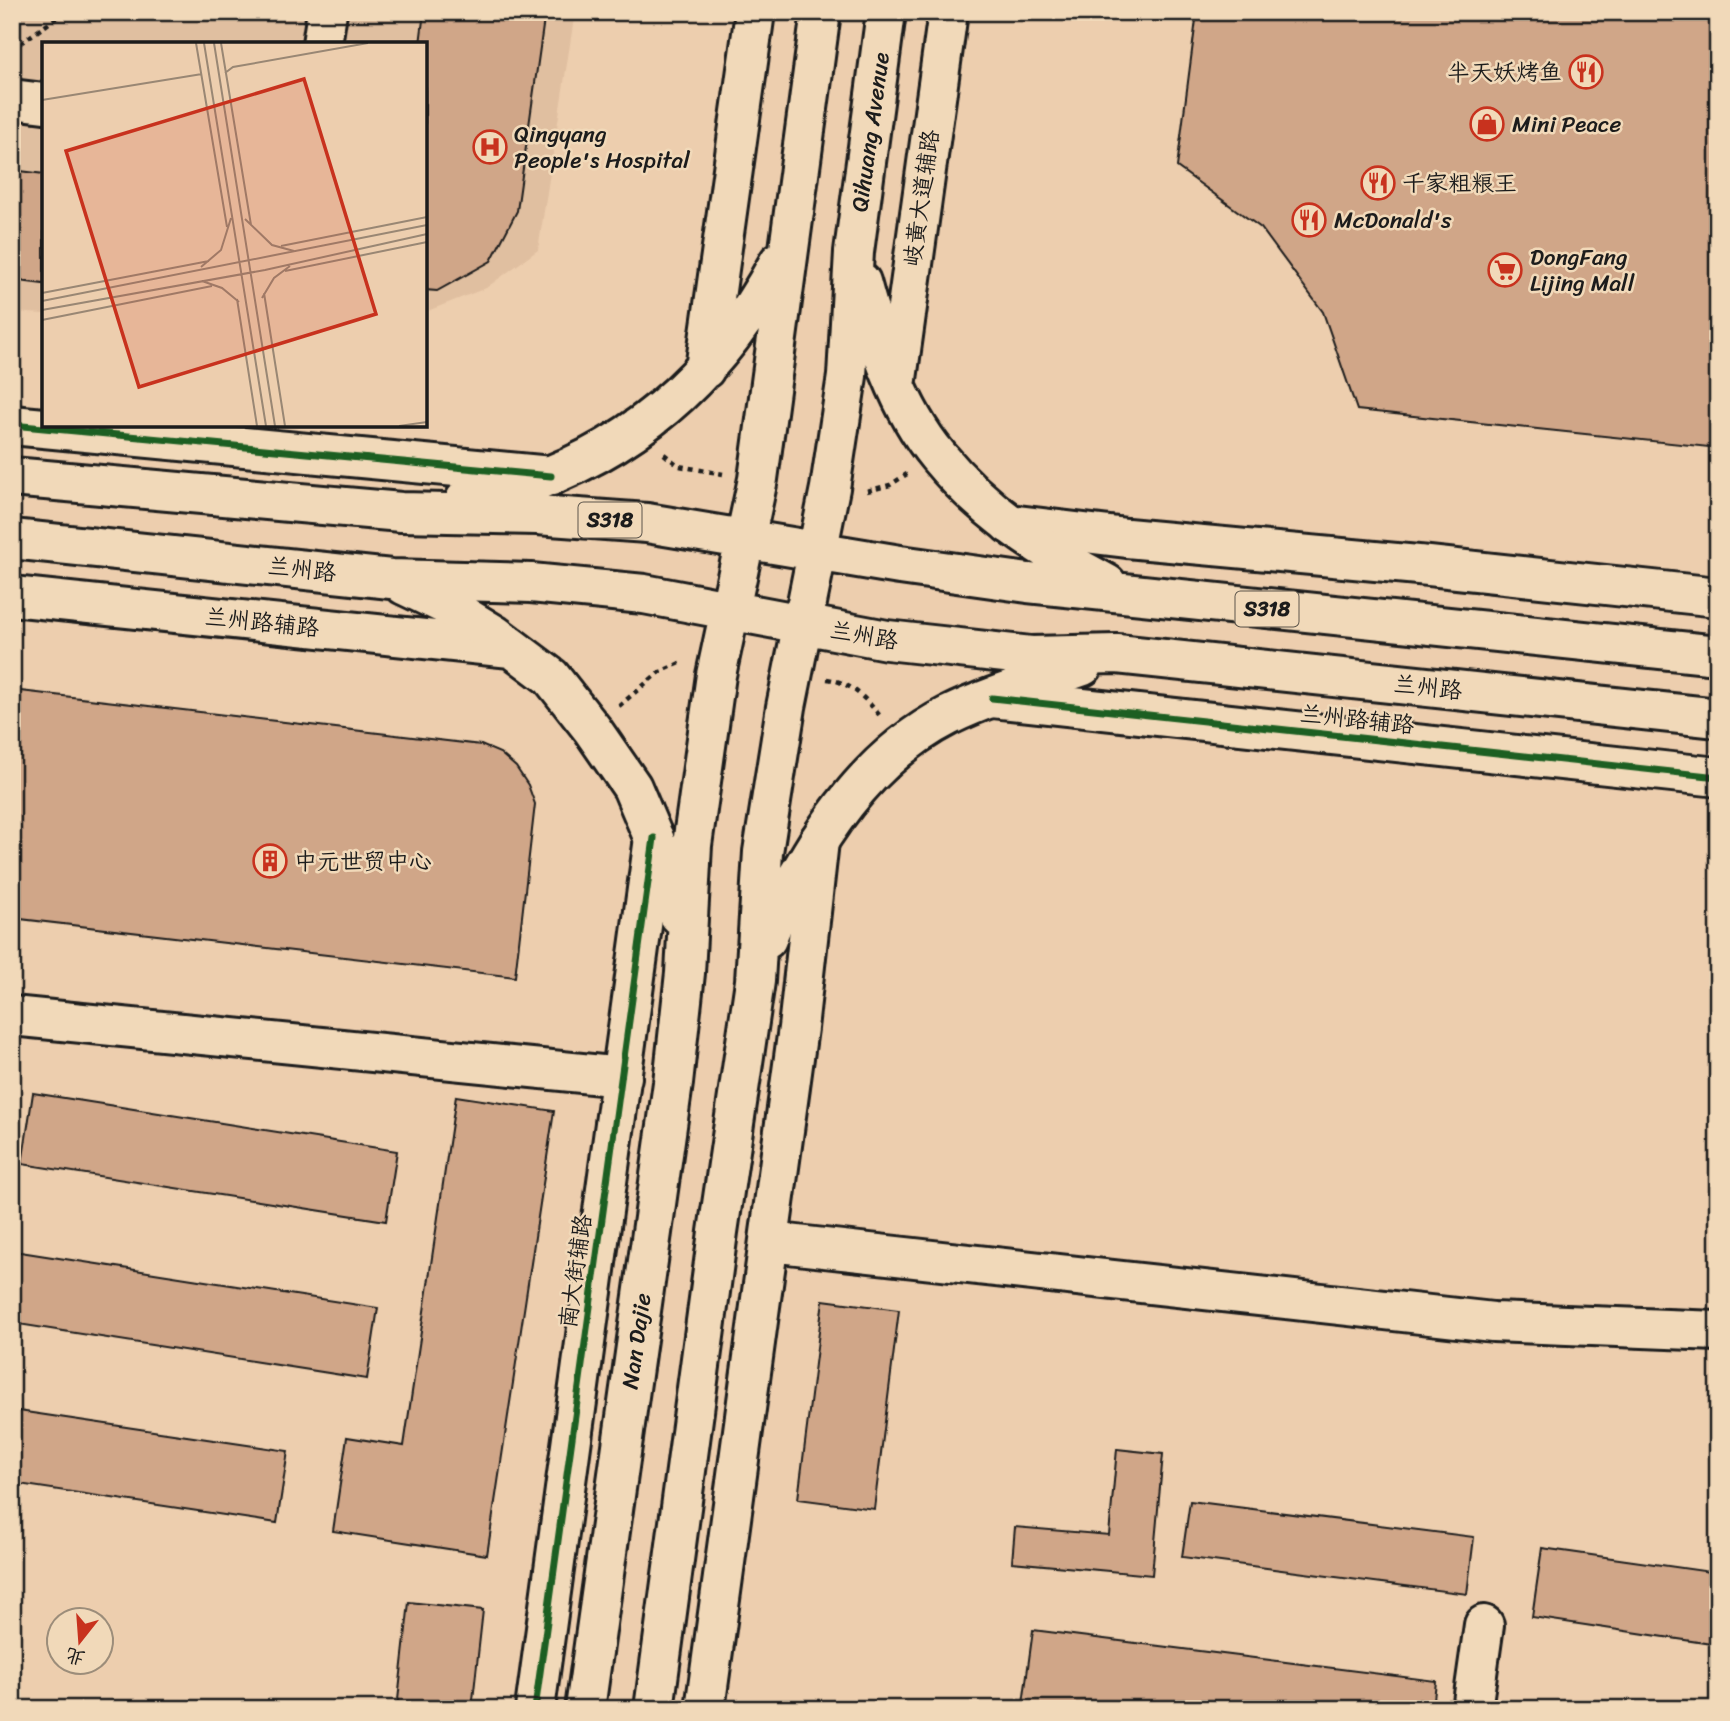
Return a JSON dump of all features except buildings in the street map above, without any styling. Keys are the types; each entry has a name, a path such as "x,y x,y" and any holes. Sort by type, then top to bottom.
{"main road":[{"path":"322,42 327,12"},
{"path":"705,369 755,12"},
{"path":"685,973 692,845 716,675 758,479 821,12"},
{"name":"Qihuang Avenue","path":"755,981 764,852 786,707 830,488 847,376 854,253 886,12"},
{"name":"岐黄大道辅路","path":"896,384 948,12"},
{"path":"12,99 42,103"},
{"path":"401,512 488,496 566,471 634,431 676,398 738,330 764,291 788,245"},
{"path":"854,253 868,306 896,384 937,455 969,490 1009,524 1045,550 1128,594"},
{"path":"12,425 551,476"},
{"name":"S318","path":"12,477 401,512 537,515 647,523 900,565 1128,594 1718,655"},
{"path":"1009,524 1718,597"},
{"name":"兰州路","path":"12,539 391,579 531,583 644,594 887,640 1031,656 1117,654 1718,718"},
{"path":"391,579 446,605 551,677 592,729 632,787 654,838 678,909 685,973"},
{"name":"兰州路辅路","path":"12,596 511,648"},
{"path":"654,1709 714,1259 755,981 771,928 819,841 861,783 904,743 948,716 1117,654"},
{"name":"兰州路辅路","path":"992,698 1718,777"},
{"name":"南大街辅路","path":"536,1709 654,838"},
{"path":"705,1709 770,1242 819,841"},
{"name":"Nan Dajie","path":"585,1709 671,1096 685,973"},
{"path":"12,1016 622,1077"},
{"path":"770,1242 1493,1322 1718,1331"},
{"path":"1472,1709 1485,1625"}],"path":[{"path":"12,49 65,12"}],"shaded area":[{"name":"Qingyang People's Hospital","path":"12,12 575,12 538,250 486,288 427,311 427,42 42,42 42,314 12,312"}],"cycle path":[{"path":"12,425 551,476"},
{"path":"992,698 1718,777"},
{"path":"535,1709 654,838"}],"place":[{"name":"半天妖烤鱼","path":"1586,72"},
{"name":"Mini Peace","path":"1487,124"},
{"name":"Qingyang People's Hospital","path":"490,147"},
{"name":"千家粗粮王","path":"1378,183"},
{"name":"McDonald's","path":"1309,220"},
{"name":"DongFang Lijing Mall","path":"1505,270"},
{"name":"中元世贸中心","path":"270,861"}]}
